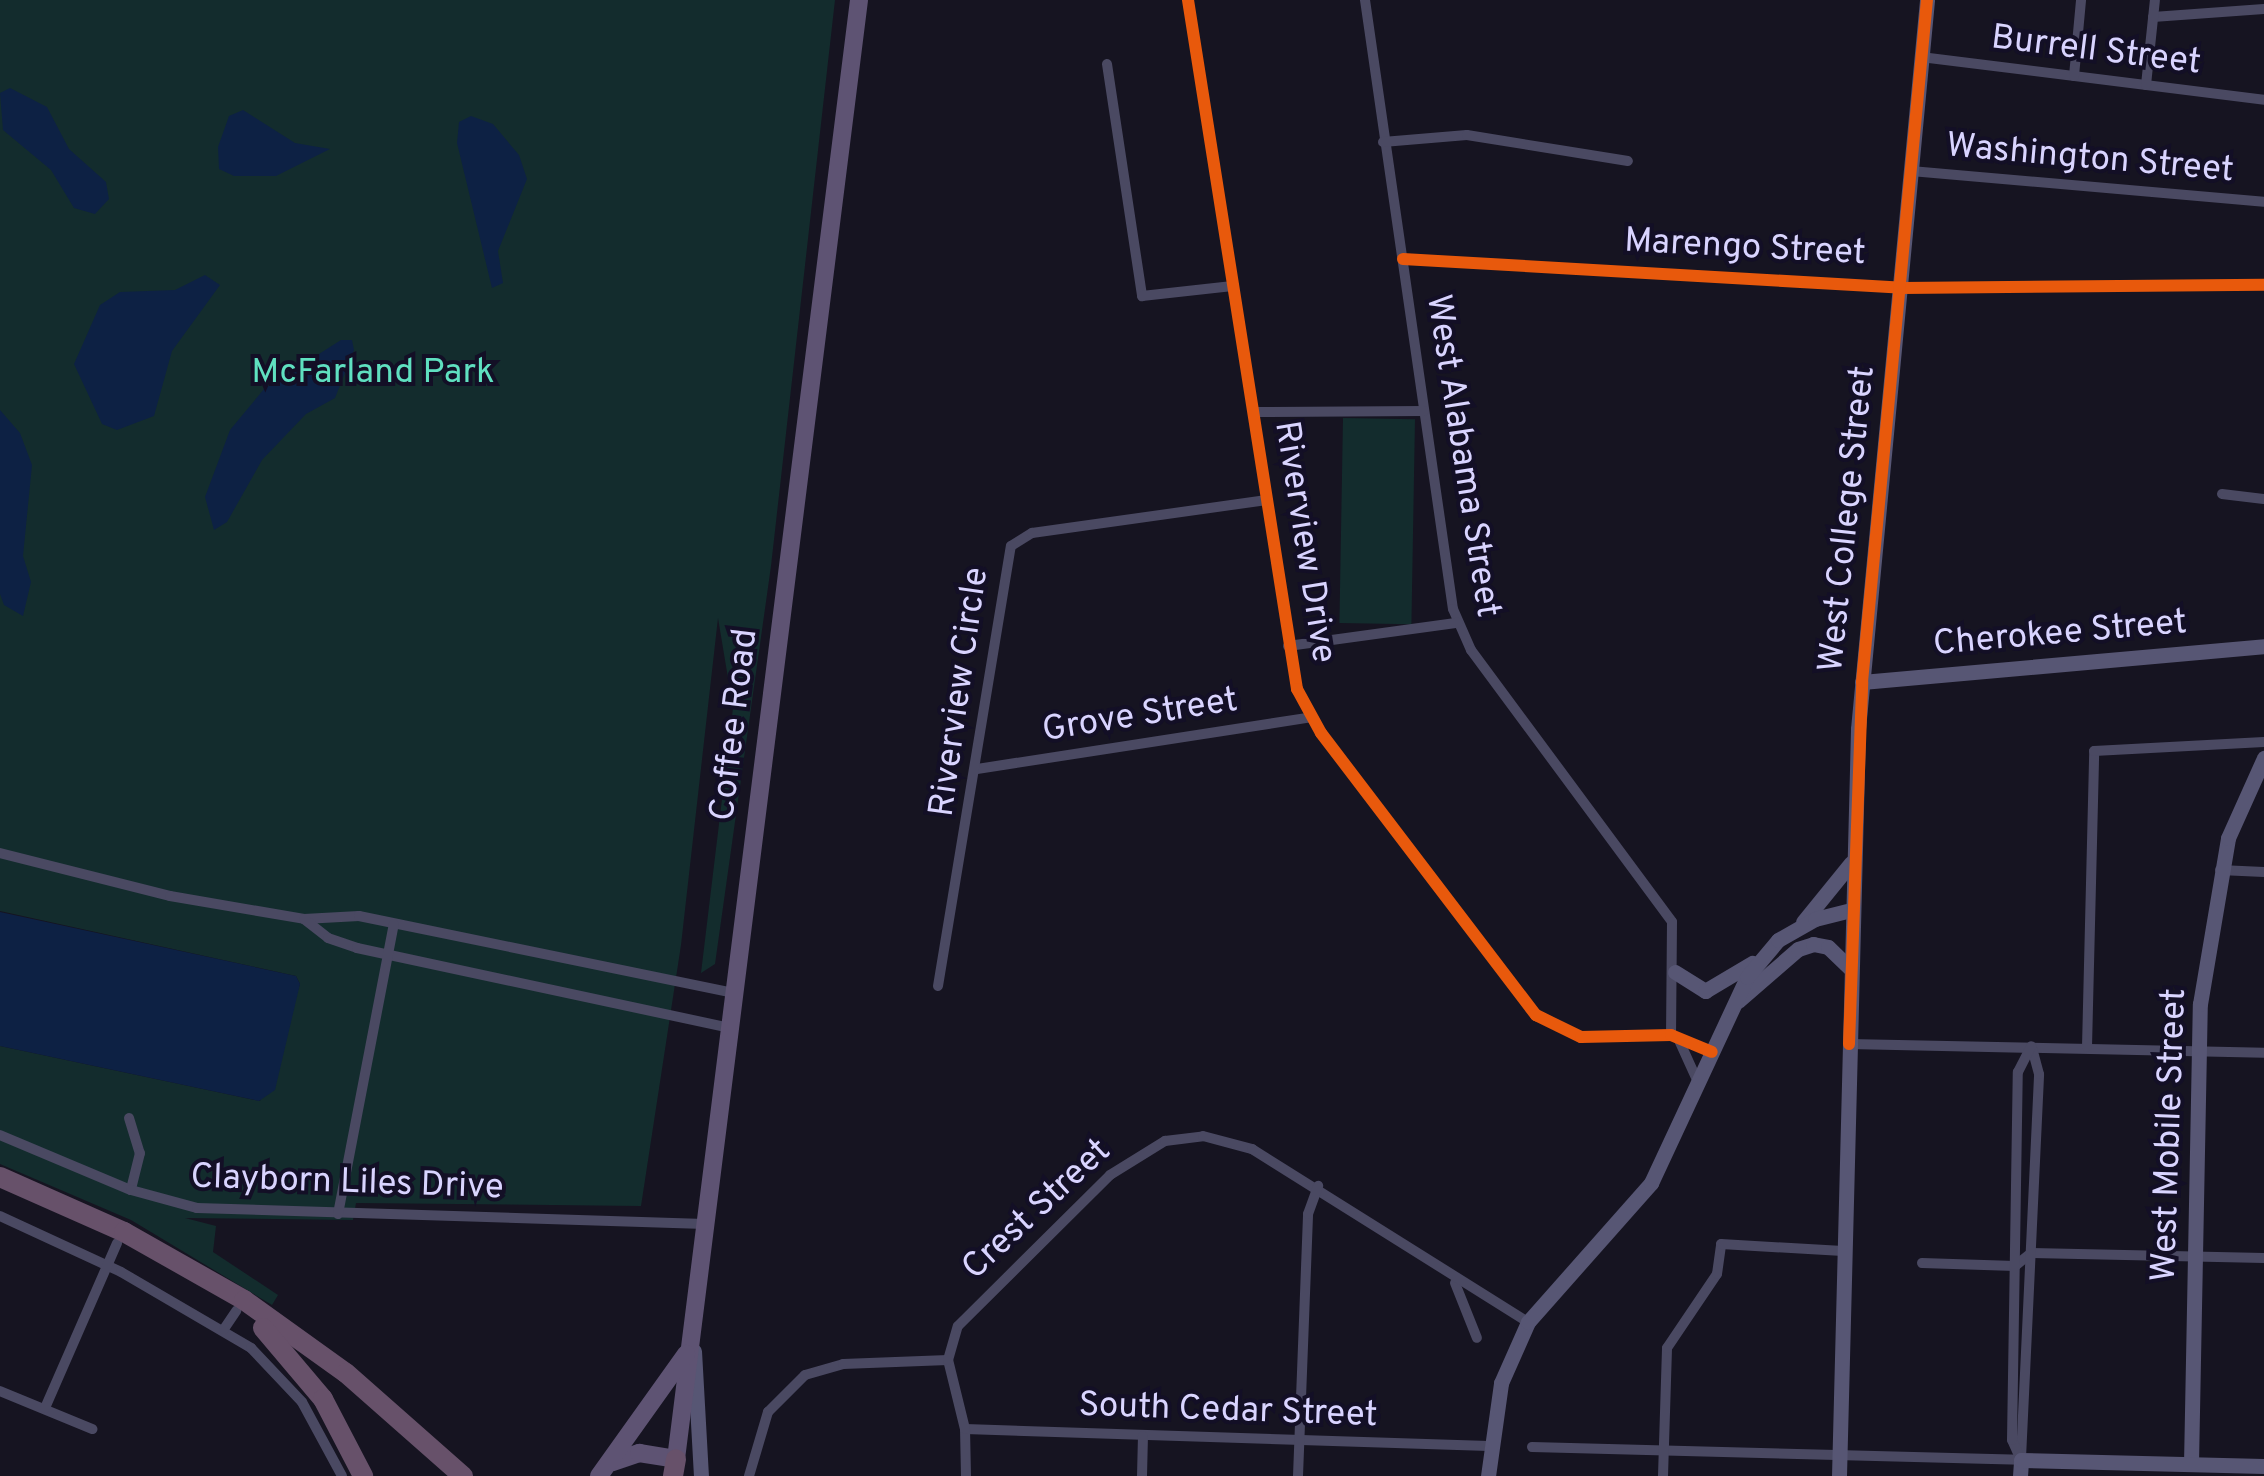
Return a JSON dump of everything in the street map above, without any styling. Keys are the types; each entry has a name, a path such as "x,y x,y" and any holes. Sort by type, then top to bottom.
{"highway":[{"path":"0,1177 124,1232 244,1300 346,1372 463,1476"},
{"path":"0,1189 117,1243 263,1328 446,1476"},
{"path":"263,1328 323,1399 363,1476"}],"main road":[{"name":"Coffee Road","path":"675,1470 859,0"},
{"path":"599,1476 613,1462 693,1340"},
{"path":"613,1462 639,1453 675,1470"}],"street":[{"name":"Riverview Drive","path":"1188,0 1288,646 1312,717 1536,1016 1581,1036 1674,1037 1712,1052"},
{"name":"West Alabama Street","path":"1365,0 1458,624 1658,897 1677,936 1674,1037"},
{"name":"West College Street","path":"1840,1476 1853,859 1862,682 1927,0"},
{"path":"2074,76 2081,0"},
{"path":"2146,85 2155,0"},
{"path":"2153,17 2264,9"},
{"name":"Burrell Street","path":"1921,57 2264,100"},
{"path":"1106,64 1142,296 1232,286"},
{"path":"1384,142 1467,135 1628,160"},
{"name":"Washington Street","path":"1911,171 2264,202"},
{"name":"Marengo Street","path":"1403,259 1902,288 2264,285"},
{"path":"1253,412 1424,411"},
{"path":"2222,494 2264,499"},
{"name":"Riverview Circle","path":"938,986 977,770 1005,559 1020,538 1266,500"},
{"path":"1288,646 1458,624"},
{"name":"Cherokee Street","path":"1862,682 2264,646"},
{"name":"Grove Street","path":"977,770 1312,717"},
{"path":"2087,1047 2094,751 2264,742"},
{"name":"West Mobile Street","path":"2191,1464 2198,1256 2197,1051 2220,870 2238,805 2264,758"},
{"path":"0,853 170,896 304,919 332,914 394,924 733,993"},
{"path":"1675,972 1705,992 1760,958 1797,928 1853,859"},
{"path":"2220,870 2264,872"},
{"path":"1797,928 1852,910"},
{"path":"304,919 328,938 388,956 729,1028"},
{"path":"338,1214 394,924"},
{"path":"1734,1004 1798,949 1814,944 1828,947 1850,968"},
{"path":"1488,1476 1489,1446 1501,1383 1528,1322 1651,1184 1734,1004 1760,958"},
{"path":"1674,1037 1699,1083"},
{"path":"1849,1044 2264,1053"},
{"path":"2020,1468 2038,1074 2032,1046"},
{"path":"2020,1468 2012,1440 2018,1072 2032,1046"},
{"path":"129,1118 140,1153 131,1190"},
{"name":"Clayborn Liles Drive","path":"0,1135 131,1190 197,1208 705,1224"},
{"name":"Crest Street","path":"948,1360 958,1326 974,1306 1110,1175 1153,1145 1190,1136 1229,1139 1318,1186 1454,1282 1528,1322"},
{"path":"1298,1476 1308,1214 1318,1186"},
{"path":"0,1216 106,1265 224,1330 287,1381 342,1476"},
{"path":"45,1408 117,1243"},
{"path":"1662,1476 1667,1348 1717,1274 1721,1244 1843,1251"},
{"path":"1922,1263 2015,1266 2031,1253 2264,1258"},
{"path":"1454,1282 1477,1338"},
{"path":"224,1330 236,1311"},
{"path":"693,1340 701,1476"},
{"path":"749,1476 768,1412 805,1375 843,1364 948,1360 965,1429 966,1476"},
{"path":"0,1391 92,1429"},
{"name":"South Cedar Street","path":"965,1429 1489,1446"},
{"path":"1142,1476 1144,1436"},
{"path":"1532,1447 1840,1454 2020,1468 2264,1466"},
{"path":"675,1470 691,1476"}],"green space":[{"name":"McFarland Park","path":"0,0 835,0 771,566 715,964 701,973 733,708 718,618 681,945 641,1206 356,1203 353,1220 185,1218 216,1226 213,1252 278,1295 272,1305 131,1220 0,1164 0,1046 260,1101 300,984 296,976 0,911"},
{"path":"1343,418 1415,419 1411,624 1339,623"}],"water":[{"path":"10,88 47,107 69,149 106,182 109,199 95,214 74,208 51,170 3,130 0,93"},
{"path":"243,110 295,143 330,149 276,176 234,176 219,169 218,147 229,116"},
{"path":"471,116 493,124 519,155 527,179 498,251 503,283 492,288 457,143 459,122"},
{"path":"205,275 220,285 172,351 154,416 117,430 102,424 74,364 100,305 120,292 175,290"},
{"path":"341,340 352,340 354,350 335,398 306,414 262,460 227,522 214,530 205,497 230,430 264,389"},
{"path":"0,410 20,433 32,465 23,556 31,582 23,616 4,605 0,594"},
{"path":"0,912 296,976 300,984 275,1090 259,1101 0,1046"}],"cycle path":[{"path":"1188,0 1297,689 1321,733 1536,1015 1581,1037 1671,1035 1712,1052"},
{"path":"1849,1044 1862,682 1927,0"},
{"path":"1403,259 1902,288 2264,285"}]}
